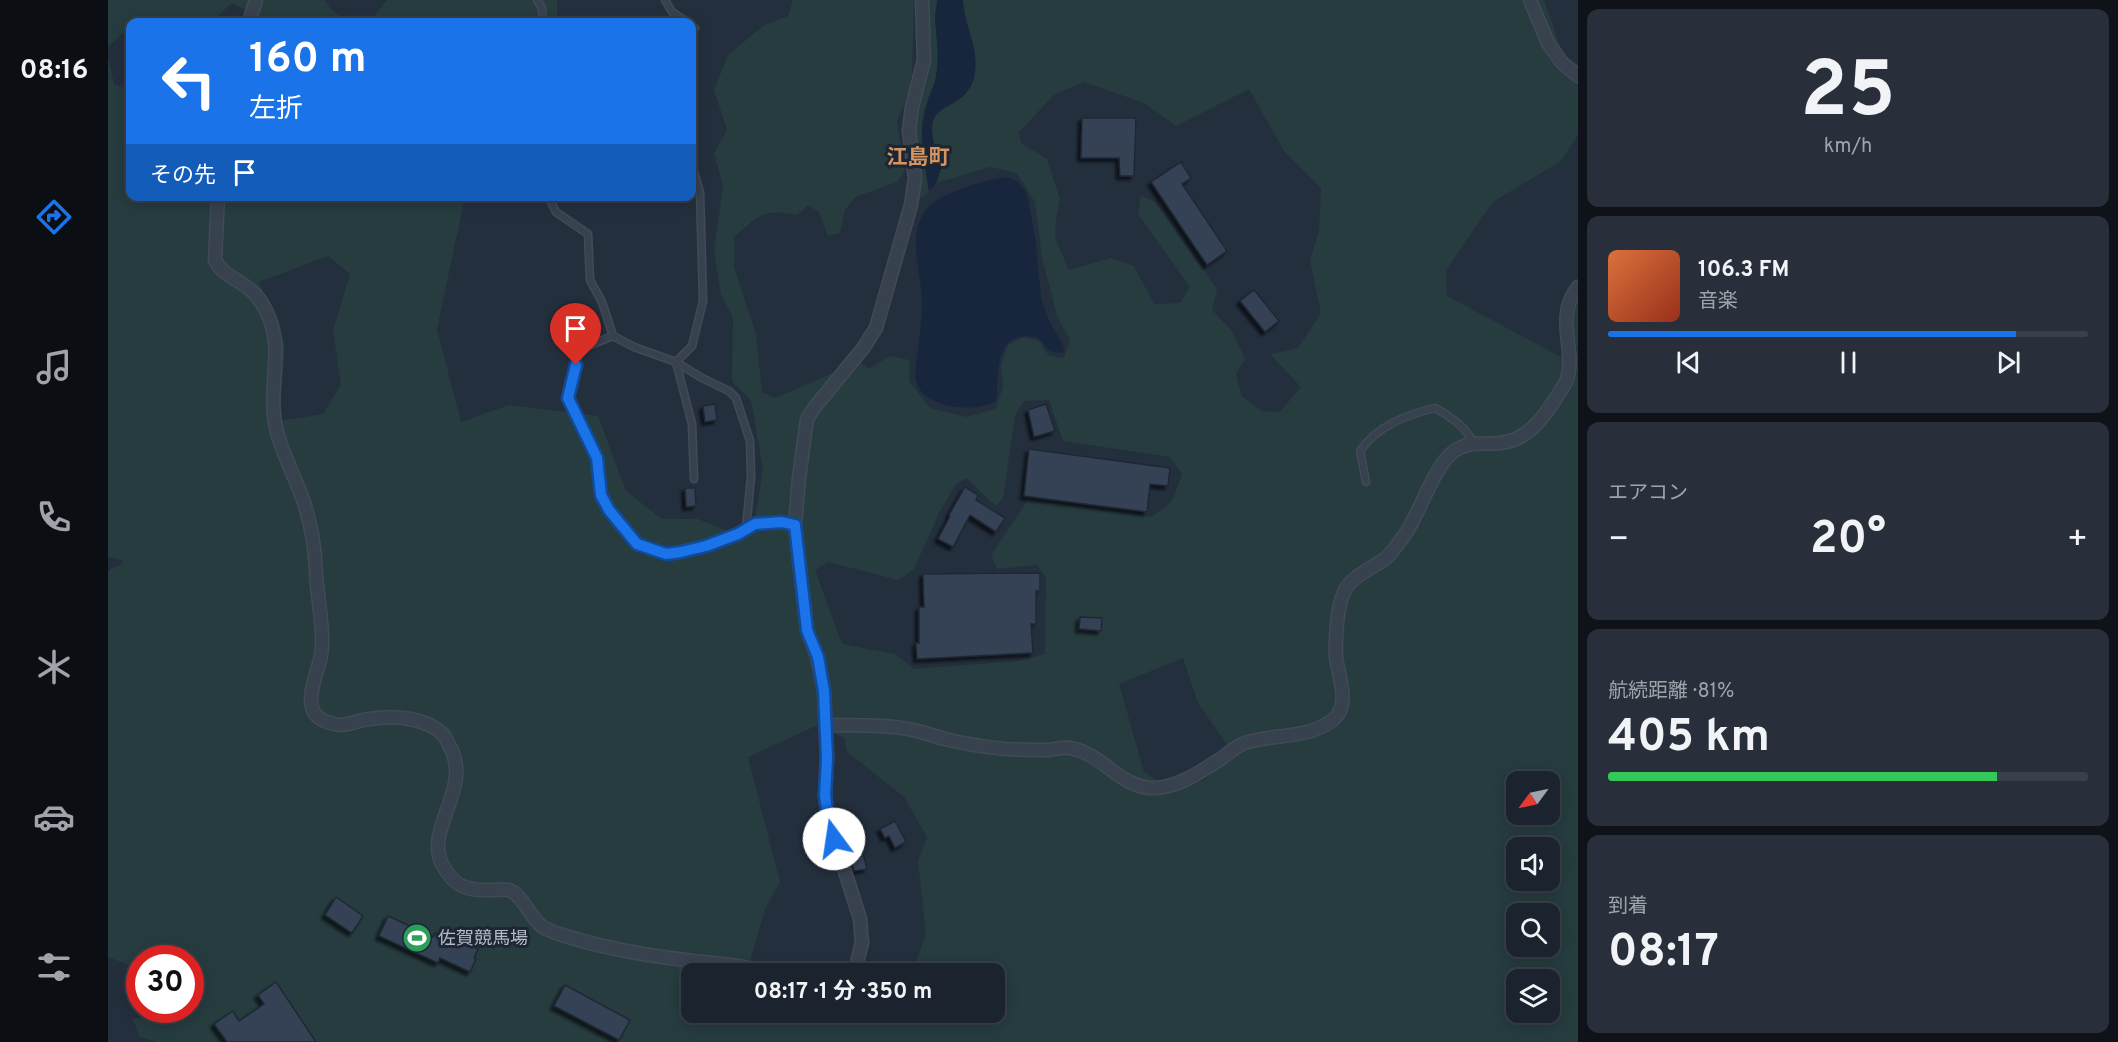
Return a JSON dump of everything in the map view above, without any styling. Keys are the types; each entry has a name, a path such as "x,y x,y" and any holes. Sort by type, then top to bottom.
{"street":[{"path":"250,18 256,0"},
{"path":"857,963 862,943 860,919 828,818 825,795 827,758 824,691 818,657 807,630 795,525 807,419 864,347 876,328 911,205 915,178 909,130 912,107 924,60 922,0"},
{"path":"1530,0 1548,43 1563,64 1578,75"},
{"path":"218,201 215,260 227,276 248,288 260,300 270,319 276,342 274,415 278,435 305,506 314,542 322,651 309,704 315,714 320,719 343,725 372,718 394,717 414,720 426,723 444,736 454,753 457,767 456,784 437,847 446,871 458,885 475,891 508,890 515,894 542,926 557,934 640,953 719,963"},
{"path":"826,725 885,726 909,729 947,740 1005,749 1069,748 1085,752 1136,786 1149,788 1175,785 1195,775 1244,743 1302,735 1332,721 1341,712 1343,694 1336,656 1336,641 1340,604 1345,589 1365,571 1388,556 1406,533 1450,453 1473,442 1499,444 1521,437 1530,431 1571,373 1573,356 1566,324 1574,292 1578,287"}],"lane":[{"path":"537,0 542,8 543,18"},
{"path":"664,0 672,12 681,18"},
{"path":"676,362 692,346 703,301 700,192 696,178"},
{"path":"550,201 556,212 588,234 590,280 602,302 613,336 634,347 676,362 729,391 736,398 750,441 751,477 746,529"},
{"path":"613,336 580,349 568,398 597,458 601,495 609,510 637,544 666,554 706,546 755,524 782,522 795,525"},
{"path":"676,362 692,424 694,479"},
{"path":"1365,482 1360,451 1368,439 1387,426 1412,414 1434,408 1449,416 1468,433 1473,442"}],"green space":[{"path":"108,0 325,0 330,8 344,18 258,18 232,3 215,18 174,18 171,16 126,18 126,31 108,47"},
{"path":"387,0 557,0 557,18 372,18"},
{"path":"793,0 914,0 912,76 908,95 897,122 905,171 897,182 855,197 845,210 840,233 828,236 819,212 808,205 797,215 776,212 762,215 734,237 734,267 756,334 762,392 775,398 859,362 869,369 889,356 910,360 909,381 930,408 967,417 995,409 1003,387 1001,366 1008,345 1024,337 1039,341 1049,356 1064,358 1070,340 1057,316 1042,257 1035,202 1017,173 990,167 936,183 942,166 934,142 932,127 935,117 967,91 975,68 974,49 963,0 1544,0 1563,54 1578,64 1578,135 1561,161 1493,202 1446,270 1447,296 1563,358 1577,350 1571,319 1578,302 1578,1042 156,1042 139,1036 134,1023 204,1023 204,945 126,945 126,964 108,957 108,572 121,565 123,560 108,557 108,56 114,84 126,88 126,201 464,201 437,329 461,422 509,405 598,416 626,491 662,519 698,519 744,538 753,531 763,470 751,401 732,381 733,317 721,295 714,252 723,186 714,153 727,130 714,90 728,55 763,26 788,16","holes":["1084,82 1144,103 1176,126 1249,89 1284,151 1321,188 1319,230 1310,261 1321,313 1298,348 1270,354 1301,387 1280,412 1262,411 1242,397 1236,374 1245,359 1232,331 1212,310 1217,289 1155,202 1141,195 1138,214 1190,287 1180,303 1154,304 1134,266 1111,258 1069,270 1055,238 1060,199 1047,159 1021,143 1019,132 1054,95","328,256 350,274 333,330 341,385 323,414 279,421 285,344 259,282","1049,400 1063,441 1170,457 1182,474 1172,501 1152,517 1028,500 991,555 997,569 1037,565 1046,577 1045,654 1019,661 914,669 895,654 842,644 815,570 828,562 898,580 914,569 939,513 956,484 966,478 996,506 1003,498 1015,416 1024,401","1183,658 1198,703 1234,755 1204,780 1173,791 1144,772 1119,684","818,725 844,738 847,752 904,797 927,837 918,861 926,935 915,963 1005,963 1005,1023 681,1023 681,963 750,963 765,909 780,882 748,757"]},
{"path":"926,0 937,0 935,19 939,44 935,82 928,98 922,150 929,192 918,200 912,127"}],"water":[{"path":"937,0 963,0 976,68 968,91 935,117 932,127 934,142 942,166 936,183 929,192 923,153 922,124 937,70 935,19"},
{"path":"1008,177 1018,182 1027,193 1036,243 1041,298 1050,323 1063,345 1064,352 1051,351 1037,337 1012,340 1005,346 1001,355 996,401 977,407 954,407 932,400 924,394 916,381 922,310 916,254 917,232 925,211 941,198 975,184"}],"building":[{"path":"1082,118 1136,118 1134,176 1120,176 1119,158 1081,158"},
{"path":"1181,162 1191,178 1182,184 1227,251 1207,265 1151,182"},
{"path":"1254,290 1279,321 1265,332 1240,301"},
{"path":"715,404 717,420 705,422 703,406"},
{"path":"1046,404 1055,431 1034,437 1028,410"},
{"path":"1029,449 1170,468 1168,486 1150,484 1147,512 1024,496"},
{"path":"965,487 978,495 976,500 1005,518 996,532 970,515 953,547 938,539"},
{"path":"685,488 695,488 696,506 686,507"},
{"path":"1040,573 1040,591 1036,591 1036,624 1031,624 1033,653 917,659 919,607 924,607 923,574"},
{"path":"1080,617 1102,618 1101,631 1079,629"},
{"path":"895,821 906,842 895,848 889,836 885,838 880,829"},
{"path":"861,846 867,869 854,871 848,849"},
{"path":"336,897 363,916 352,933 325,915"},
{"path":"388,916 433,937 435,933 452,941 454,938 478,949 470,972 440,958 438,963 379,936"},
{"path":"276,982 316,1042 227,1042 214,1024 233,1011 239,1021 264,1004 258,995"},
{"path":"565,985 630,1020 619,1040 554,1006"}],"place":[{"name":"佐賀競馬場","path":"417,938"}],"district":[{"name":"江島町","path":"918,157"}],"route":[{"path":"576,365 568,398 597,458 601,495 609,510 637,544 666,554 706,546 738,534 755,524 782,522 795,525 807,630 818,657 824,691 827,758 825,795 834,839"}]}
